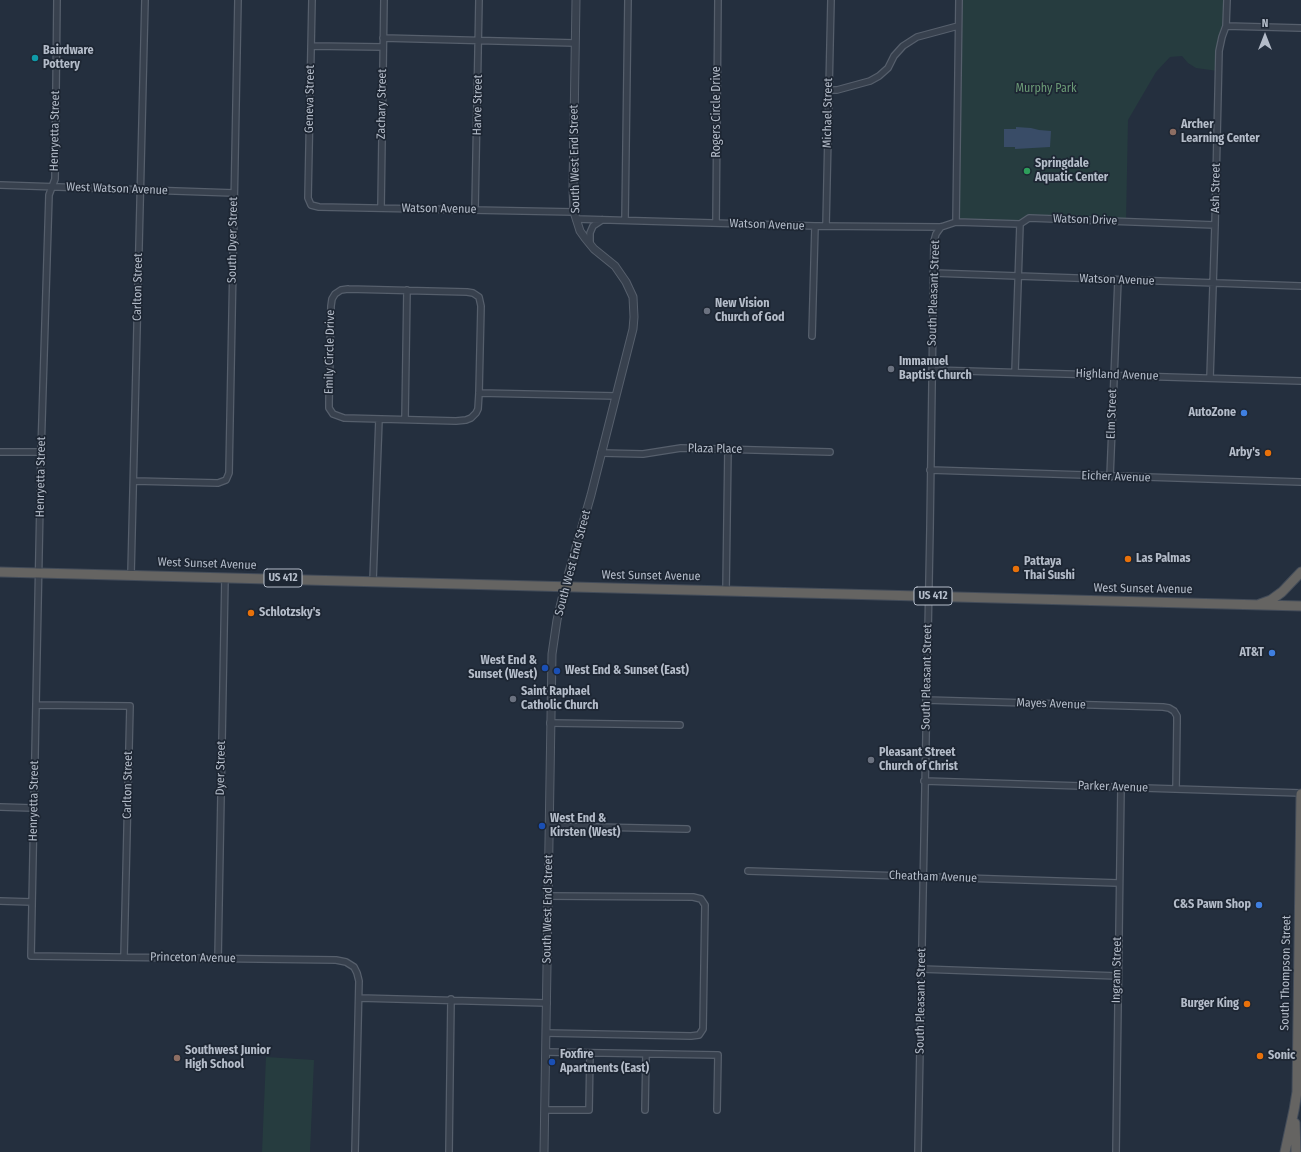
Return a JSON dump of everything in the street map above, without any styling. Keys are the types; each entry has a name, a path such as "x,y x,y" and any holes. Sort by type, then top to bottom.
{"highway":[{"name":"West Sunset Avenue","path":"0,572 132,574 1301,606"},
{"path":"1258,604 1271,600 1282,592 1301,572"},
{"name":"South Thompson Street","path":"1285,1152 1297,1092 1301,794"},
{"path":"1294,1110 1296,1152"}],"street":[{"name":"Henryetta Street","path":"31,956 33,808 49,195 55,179 57,0"},
{"name":"Carlton Street","path":"132,574 145,0"},
{"name":"South Dyer Street","path":"134,481 218,483 226,480 229,473 238,0"},
{"name":"Geneva Street","path":"308,198 312,0"},
{"name":"Zachary Street","path":"381,208 384,0"},
{"name":"Harve Street","path":"475,210 479,0"},
{"name":"South West End Street","path":"544,1152 552,654 557,620 565,586 591,495 633,329 634,317 633,297 621,273 590,244 580,231 575,215 573,189 576,0"},
{"path":"625,220 628,0"},
{"name":"Rogers Circle Drive","path":"716,223 718,0"},
{"name":"Michael Street","path":"826,226 831,0"},
{"path":"956,222 959,0"},
{"name":"Ash Street","path":"1210,378 1219,51 1226,26 1227,0"},
{"path":"829,90 837,90 870,81 879,76 888,68 894,56 903,46 917,37 958,26"},
{"path":"1226,26 1301,28"},
{"path":"384,38 575,43"},
{"path":"311,46 383,47"},
{"name":"West Watson Avenue","path":"0,185 234,193"},
{"name":"Watson Avenue","path":"308,198 311,205 314,206 475,210 575,215 604,220 941,228 956,222"},
{"name":"Watson Drive","path":"956,222 1020,224 1029,218 1215,225"},
{"path":"590,244 590,233 593,226 604,220"},
{"path":"1015,372 1020,224"},
{"path":"812,336 815,226"},
{"name":"South Pleasant Street","path":"918,1152 933,273 934,241 936,234 941,228"},
{"name":"Watson Avenue","path":"933,273 1301,286"},
{"name":"Elm Street","path":"1110,477 1118,280"},
{"name":"Emily Circle Drive","path":"348,289 407,290 467,292 473,293 478,297 481,306 479,393 476,413 471,418 466,420 344,418 333,414 329,408 332,299 335,294 341,290 348,289"},
{"path":"405,420 407,290"},
{"name":"Highland Avenue","path":"932,370 1301,381"},
{"path":"479,393 616,396"},
{"path":"373,581 378,419"},
{"name":"Plaza Place","path":"601,453 643,454 681,448 830,452"},
{"path":"726,590 728,450"},
{"path":"0,452 42,452"},
{"name":"Eicher Avenue","path":"930,470 1301,482"},
{"name":"Dyer Street","path":"218,958 224,577"},
{"name":"Mayes Avenue","path":"926,700 1164,707 1174,711 1178,722 1176,789"},
{"name":"Carlton Street","path":"36,705 130,706 124,958"},
{"path":"550,723 680,725"},
{"name":"Parker Avenue","path":"924,781 1301,794"},
{"name":"Ingram Street","path":"1116,1152 1120,787"},
{"path":"0,807 33,808"},
{"path":"549,826 687,829"},
{"name":"Cheatham Avenue","path":"748,871 1118,883"},
{"path":"546,1033 699,1035 703,1030 705,905 702,899 693,897 548,896"},
{"path":"0,901 32,902"},
{"name":"Princeton Avenue","path":"31,956 336,960 346,962 354,967 359,981 359,998"},
{"path":"921,969 1117,976"},
{"path":"355,1152 359,998 547,1002"},
{"path":"449,1152 451,1000"},
{"path":"546,1052 718,1055 717,1110"},
{"path":"545,1110 589,1110 590,1053"},
{"path":"645,1110 646,1054"}],"green space":[{"name":"Murphy Park","path":"959,0 1227,0 1218,71 1196,68 1188,63 1182,56 1170,57 1156,72 1128,120 1126,222 1029,218 1020,224 956,222"},
{"path":"266,1057 314,1060 310,1152 262,1152"}],"water":[{"path":"1016,127 1051,131 1050,147 1015,149 1015,147 1004,147 1004,129 1016,129"}],"place":[{"name":"Bairdware Pottery","path":"35,58"},
{"name":"Archer Learning Center","path":"1173,132"},
{"name":"Springdale Aquatic Center","path":"1027,171"},
{"name":"New Vision Church of God","path":"707,311"},
{"name":"Immanuel Baptist Church","path":"891,369"},
{"name":"AutoZone","path":"1244,413"},
{"name":"Arby's","path":"1268,453"},
{"name":"Las Palmas","path":"1128,559"},
{"name":"Pattaya Thai Sushi","path":"1016,569"},
{"name":"Schlotzsky's","path":"251,613"},
{"name":"AT&T","path":"1272,653"},
{"name":"West End & Sunset (West)","path":"545,668"},
{"name":"West End & Sunset (East)","path":"557,671"},
{"name":"Saint Raphael Catholic Church","path":"513,699"},
{"name":"Pleasant Street Church of Christ","path":"871,760"},
{"name":"West End & Kirsten (West)","path":"542,826"},
{"name":"C&S Pawn Shop","path":"1259,905"},
{"name":"Burger King","path":"1247,1004"},
{"name":"Sonic","path":"1260,1056"},
{"name":"Southwest Junior High School","path":"177,1058"},
{"name":"Foxfire Apartments (East)","path":"552,1062"}]}
